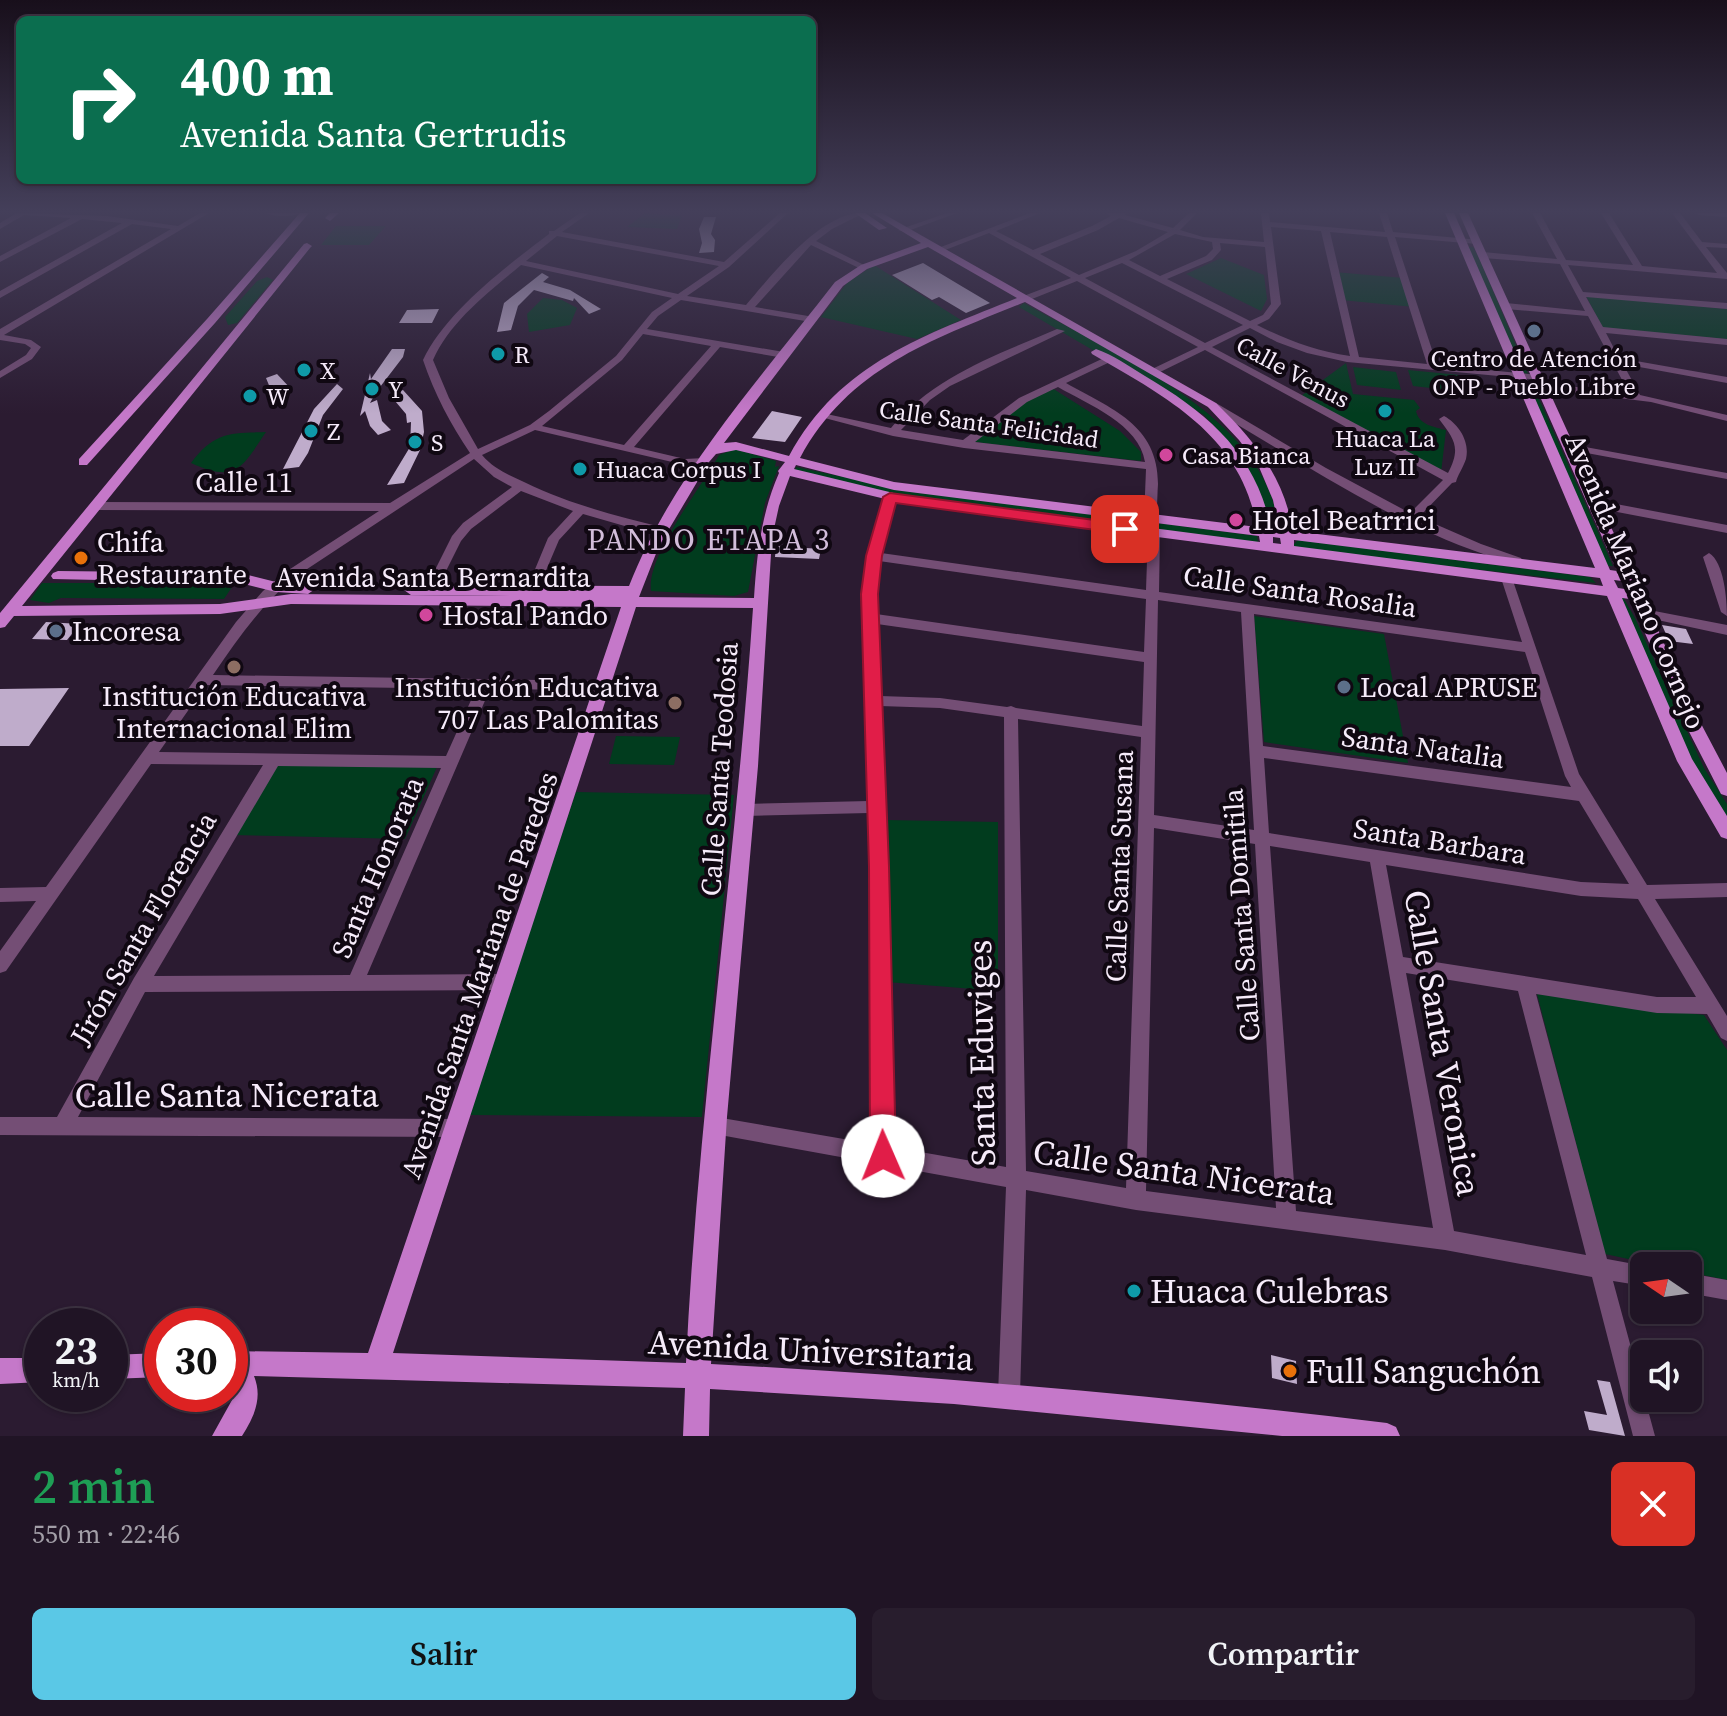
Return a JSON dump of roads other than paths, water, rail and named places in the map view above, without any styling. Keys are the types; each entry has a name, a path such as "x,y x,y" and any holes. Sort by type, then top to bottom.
{"main road":[{"path":"226,336 211,321 208,310 236,280"},
{"path":"83,462 247,280"},
{"path":"242,286 257,280"},
{"path":"5,617 226,336 243,323 279,280"},
{"name":"Avenida Santa Mariana de Paredes","path":"377,1364 632,597 661,531 707,457 780,355 845,280"},
{"path":"981,280 1212,405 1266,466 1279,493 1288,543"},
{"path":"985,280 1104,362 1194,412 1229,446 1257,491 1267,540"},
{"name":"Avenida Mariano Cornejo","path":"1479,280 1685,761 1727,832"},
{"name":"Avenida Mariano Cornejo","path":"1494,280 1695,728 1727,789"},
{"name":"Calle Santa Teodosia","path":"696,1436 697,1377 716,1126 746,810 768,518 787,466 838,398 890,359 922,340 1018,301"},
{"path":"196,338 226,336"},
{"path":"707,457 723,447 736,446 787,466 890,497 1267,540 1636,595"},
{"path":"787,466 1152,526"},
{"path":"1288,543 1628,577"},
{"name":"Avenida Santa Bernardita","path":"58,576 240,578 276,587 532,591 760,603"},
{"name":"Avenida Santa Bernardita","path":"5,617 220,609 291,599 632,597"},
{"name":"Avenida Universitaria","path":"248,1365 377,1364 697,1377 1009,1395 1387,1436"},
{"path":"0,1371 24,1370"},
{"path":"225,1436 242,1412"}],"street":[{"path":"0,295 25,280"},
{"path":"0,335 91,280"},
{"path":"500,280 449,328 429,353 430,367 475,454 496,473 521,485 581,509 661,531"},
{"path":"601,280 679,297 811,319"},
{"path":"0,965 203,680 260,603 276,587 475,454 534,427 607,369 655,314 704,280"},
{"path":"749,308 775,280"},
{"path":"1018,301 1068,280"},
{"name":"Calle Venus","path":"1081,280 1452,480"},
{"path":"1163,280 1270,335 1310,351 1355,359 1520,376 1636,397 1727,418"},
{"path":"1153,372 1266,317 1276,304 1273,280"},
{"path":"1337,280 1355,359"},
{"path":"1405,280 1433,367"},
{"path":"1573,280 1636,397"},
{"path":"0,281 18,284"},
{"path":"1580,294 1727,306"},
{"path":"1504,303 1590,311"},
{"path":"1266,317 1270,335"},
{"path":"1600,330 1727,342"},
{"path":"640,331 780,355"},
{"path":"893,433 915,408 957,379 1060,331"},
{"path":"0,335 36,347 29,357 0,375"},
{"path":"627,448 718,344"},
{"path":"1616,360 1727,380"},
{"path":"964,445 1005,411 1104,362"},
{"name":"Calle Santa Susana","path":"1059,383 1134,431 1144,441 1151,466 1152,595 1136,1200"},
{"path":"1212,405 1411,518 1474,548 1532,566"},
{"name":"Calle Santa Felicidad","path":"822,416 893,433 964,445 1151,466"},
{"path":"1411,518 1452,480 1460,461 1460,446 1454,427 1444,419"},
{"path":"534,427 685,462 707,457"},
{"path":"1569,447 1727,476"},
{"path":"431,590 456,539 467,526 521,485"},
{"path":"883,1156 869,618 874,556 890,497"},
{"path":"1595,504 1727,529"},
{"name":"Calle 11","path":"95,506 392,507"},
{"path":"532,591 554,538 581,509"},
{"name":"Calle Santa Rosalia","path":"874,556 1528,648"},
{"path":"1709,557 1727,612"},
{"path":"1507,578 1566,761 1582,795 1727,1032"},
{"name":"Calle Santa Domitila","path":"1247,608 1287,1219"},
{"path":"1644,613 1727,630"},
{"path":"869,618 1150,658"},
{"path":"203,680 603,685"},
{"name":"Santa Honorata","path":"355,983 485,684"},
{"path":"873,701 940,703 1011,711 1148,732"},
{"name":"Santa Eduviges","path":"1009,1395 1016,1181 1011,711"},
{"name":"Santa Natalia","path":"1256,751 1582,795"},
{"path":"148,758 450,762"},
{"name":"Jirón Santa Florencia","path":"63,1125 140,984 274,759"},
{"path":"746,810 876,807"},
{"name":"Santa Barbara","path":"1146,820 1581,889 1641,892 1727,890"},
{"name":"Calle Santa Veronica","path":"1377,858 1445,1240"},
{"path":"0,895 49,894"},
{"path":"1397,964 1657,1005 1710,1006"},
{"path":"140,984 504,982"},
{"path":"1525,986 1644,1436"},
{"name":"Calle Santa Nicerata","path":"0,1126 454,1128"},
{"name":"Calle Santa Nicerata","path":"716,1126 1016,1181 1136,1200 1445,1240 1630,1273"},
{"path":"1702,1286 1727,1290"}],"place":[{"name":"Centro de Atención ONP - Pueblo Libre","path":"1534,331"},
{"name":"R","path":"498,354"},
{"name":"X","path":"304,370"},
{"name":"Y","path":"372,389"},
{"name":"W","path":"250,396"},
{"name":"Huaca La Luz II","path":"1385,411"},
{"name":"Z","path":"311,431"},
{"name":"S","path":"415,442"},
{"name":"Casa Bianca","path":"1166,455"},
{"name":"Huaca Corpus I","path":"580,469"},
{"name":"Hotel Beatrrici","path":"1236,520"},
{"name":"Chifa Restaurante","path":"81,558"},
{"name":"Hostal Pando","path":"426,615"},
{"name":"Incoresa","path":"56,631"},
{"name":"Institución Educativa Internacional Elim","path":"234,667"},
{"name":"Local APRUSE","path":"1344,687"},
{"name":"Institución Educativa 707 Las Palomitas","path":"675,703"},
{"name":"Huaca Culebras","path":"1134,1291"},
{"name":"Full Sanguchón","path":"1290,1371"}],"district":[{"name":"PANDO ETAPA 3","path":"709,539"}]}
